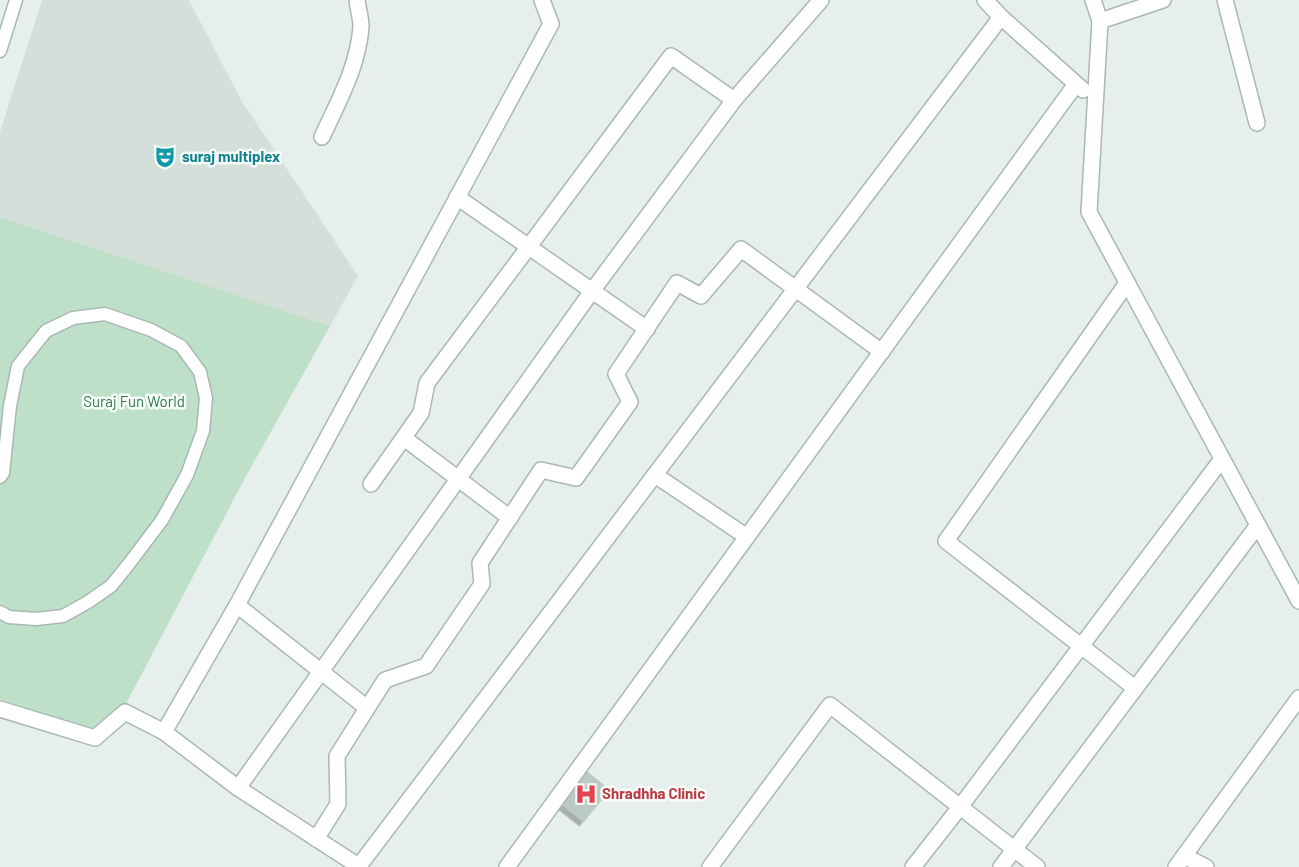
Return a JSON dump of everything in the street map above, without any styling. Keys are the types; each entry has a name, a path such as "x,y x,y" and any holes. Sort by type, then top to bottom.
{"street":[{"path":"322,137 349,78 357,50 361,25 357,0"},
{"path":"164,732 237,604 551,24 542,0"},
{"path":"238,788 592,291 734,100 821,0"},
{"path":"985,0 1001,17 1095,101"},
{"path":"1093,0 1100,21 1089,212 1299,600"},
{"path":"1100,21 1163,0"},
{"path":"1225,0 1257,123"},
{"path":"0,709 95,738 125,712 164,732 238,788 360,867 1001,17"},
{"path":"371,484 421,413 427,383 671,56 734,100"},
{"path":"507,867 1076,84"},
{"path":"458,197 647,329"},
{"path":"316,839 338,804 337,756 385,680 426,666 482,584 480,562 541,470 576,478 630,402 616,374 677,283 702,296 741,249 882,352"},
{"path":"1127,283 946,541 1135,688"},
{"path":"404,438 510,518"},
{"path":"913,867 1222,459"},
{"path":"655,475 747,537"},
{"path":"1001,867 1258,525"},
{"path":"237,604 367,708"},
{"path":"1206,867 1180,862 1299,698"},
{"path":"710,867 830,705 1037,867"}],"lane":[{"path":"0,51 16,0"},
{"path":"0,477 3,473 10,406 18,366 46,331 73,318 105,314 151,330 181,346 200,372 206,398 203,431 187,475 162,520 128,565 110,586 88,602 63,616 36,619 9,617 0,612"}],"shaded area":[{"path":"42,0 189,0 241,100 358,276 330,326 0,217 0,132"}],"green space":[{"name":"Suraj Fun World","path":"0,217 330,326 245,478 108,738 0,699"}],"building":[{"path":"587,771 610,790 584,822 560,803"}],"place":[{"name":"suraj multiplex","path":"165,157"},
{"name":"Shradhha Clinic","path":"586,794"}]}
